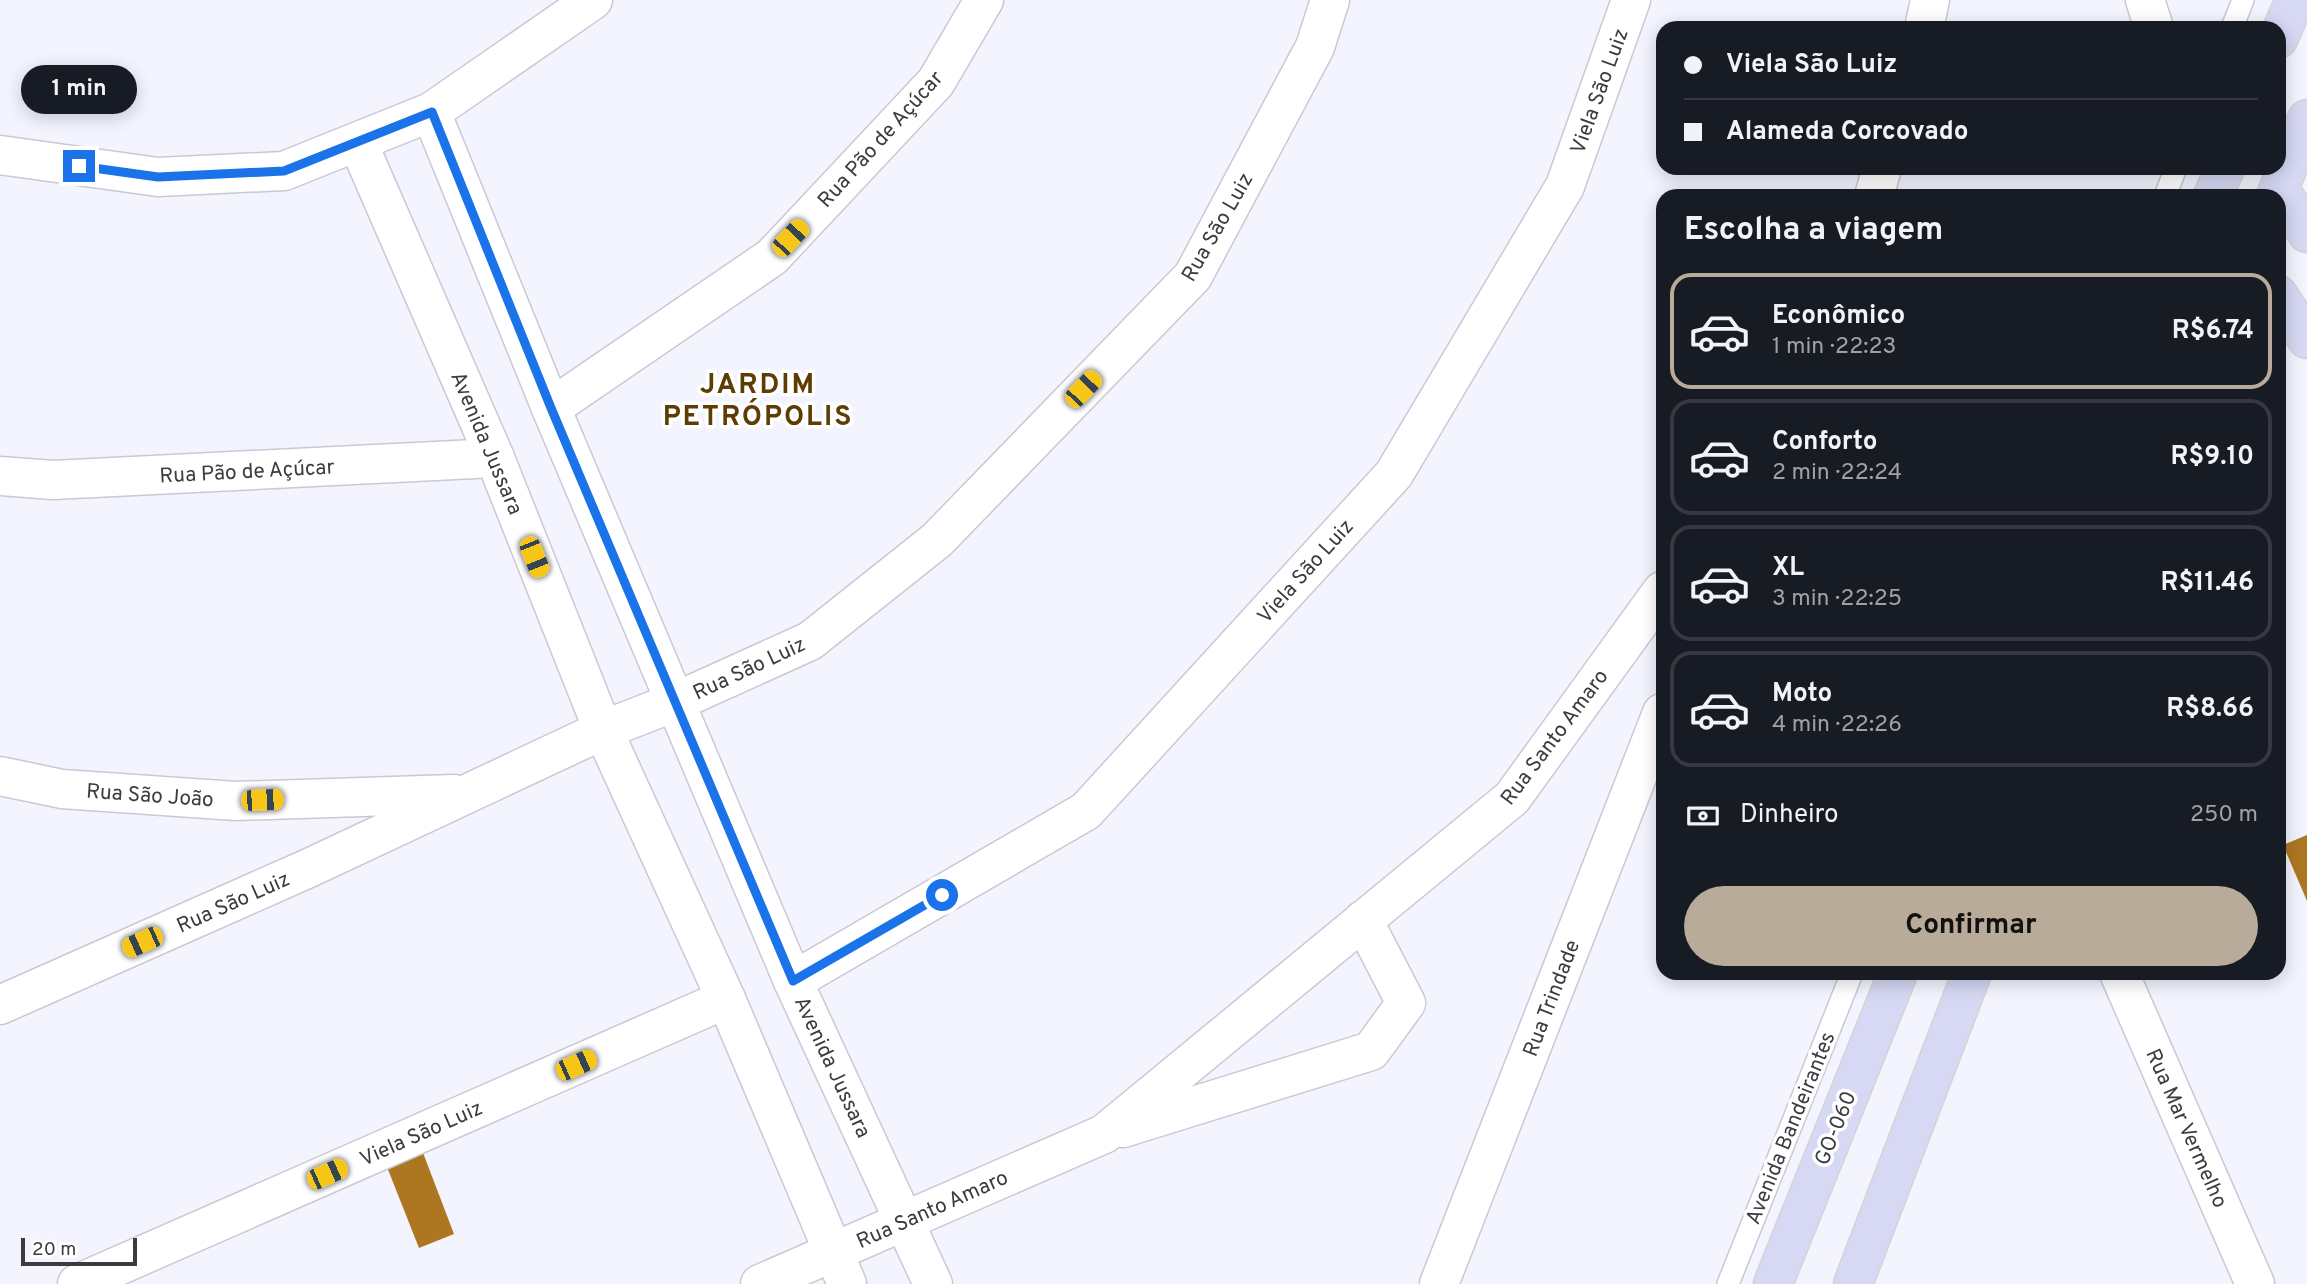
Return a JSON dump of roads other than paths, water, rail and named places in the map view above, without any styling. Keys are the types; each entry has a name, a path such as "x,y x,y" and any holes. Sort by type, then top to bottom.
{"main road":[{"path":"2286,21 2295,0"},
{"path":"2286,172 2307,119"},
{"path":"2286,203 2307,233"},
{"path":"2286,307 2307,339"},
{"name":"GO-060","path":"1773,1284 1895,980"},
{"path":"1853,1284 1969,980"}],"street":[{"path":"0,155 158,177 284,171 432,112 593,0"},
{"name":"Rua Pão de Açúcar","path":"551,408 772,257 936,82 985,0"},
{"name":"Rua São Luiz","path":"0,1005 309,868 603,730 676,702 810,641 937,540 1193,276 1315,47 1330,0"},
{"name":"Viela São Luiz","path":"793,981 1086,811 1394,474 1565,186 1631,0"},
{"path":"1926,21 1930,0"},
{"path":"2145,0 2152,21"},
{"name":"Avenida Jussara","path":"432,112 551,408 793,981 933,1284"},
{"name":"Avenida Jussara","path":"358,143 495,458 603,730 726,999 840,1268"},
{"name":"Rua Pão de Açúcar","path":"0,476 53,480 495,458"},
{"name":"Rua Santo Amaro","path":"1104,1133 1511,798 1656,599"},
{"name":"Rua Trindade","path":"1440,1284 1656,728"},
{"name":"Rua São João","path":"0,776 62,789 236,801 470,793"},
{"name":"Rua Santo Amaro","path":"760,1284 840,1268 904,1222 1104,1133 1371,1051 1406,1003 1363,920"},
{"name":"Rua Mar Vermelho","path":"2122,980 2255,1284"},
{"name":"Viela São Luiz","path":"77,1284 726,999"}],"lane":[{"path":"2235,21 2243,0"},
{"name":"Avenida Bandeirantes","path":"1728,1284 1849,980"},
{"path":"1835,1015 1875,1027"}],"district":[{"name":"JARDIM PETRÓPOLIS","path":"758,399"}]}
